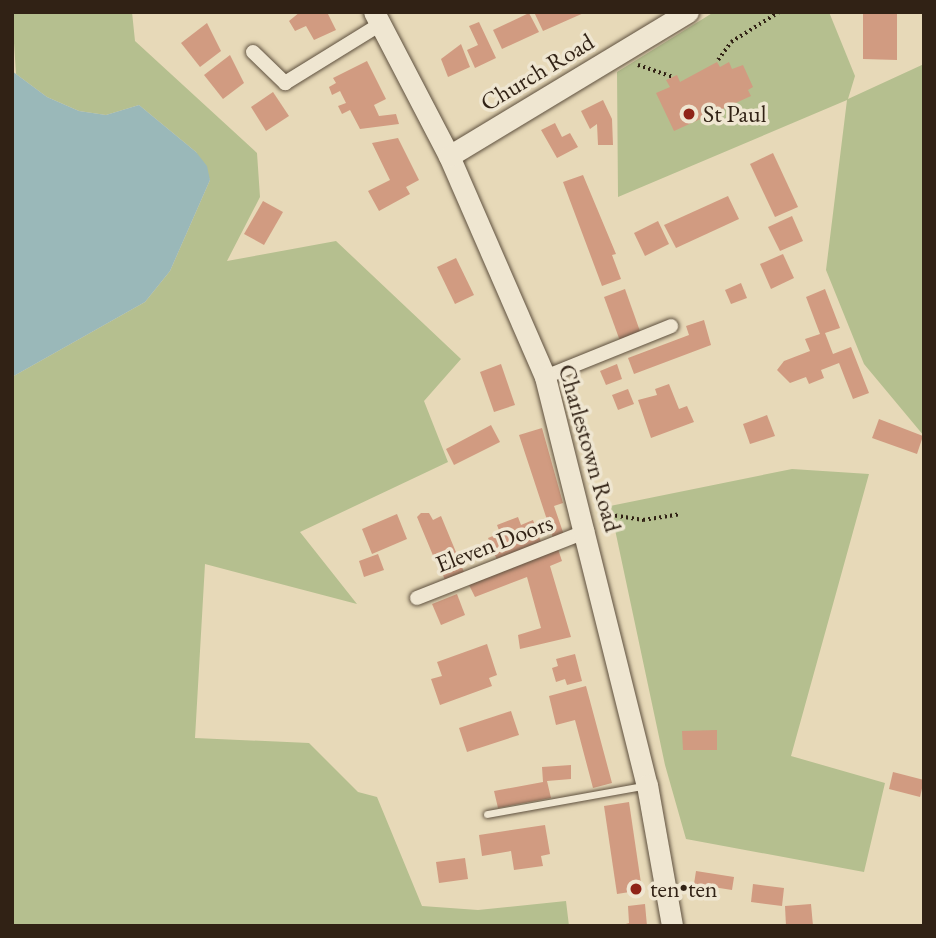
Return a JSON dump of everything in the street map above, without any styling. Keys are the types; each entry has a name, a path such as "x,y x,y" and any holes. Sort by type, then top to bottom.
{"street":[{"name":"Church Road","path":"449,156 688,12"},
{"path":"253,52 285,83 377,19"},
{"name":"Charlestown Road","path":"377,19 449,156 545,377 585,523 647,785 667,875 672,926"},
{"path":"545,377 671,326"},
{"name":"Eleven Doors","path":"417,598 585,523"}],"lane":[{"path":"487,814 647,785"}],"path":[{"path":"718,60 731,42 779,12"},
{"path":"620,53 629,63 672,77"},
{"path":"585,523 606,512 643,520 680,514"}],"green space":[{"path":"12,12 132,12 135,41 257,153 260,197 227,261 336,241 461,359 424,401 448,462 300,532 357,604 205,564 195,738 309,743 358,792 377,797 422,906 478,910 566,901 569,926 12,926 12,377 145,302 170,271 210,180 196,152 139,105 106,115 79,111 47,97 16,74"},
{"path":"714,12 829,12 855,76 848,99 924,64 924,436 864,364 826,270 847,100 618,197 617,72"},
{"path":"792,469 869,474 791,756 885,783 864,872 686,839 665,765 610,506"}],"water":[{"path":"12,71 47,97 79,111 106,115 139,105 196,152 207,166 210,180 170,271 145,302 12,377"}],"building":[{"path":"300,12 327,12 336,30 314,40 306,26 295,31 289,21"},
{"path":"534,12 550,14 586,12 543,31"},
{"path":"863,12 897,12 897,60 863,59"},
{"path":"529,13 539,32 502,49 493,30"},
{"path":"479,22 496,58 475,68 467,50 478,45 469,26"},
{"path":"207,23 221,51 200,67 181,43"},
{"path":"461,44 470,67 448,77 441,59"},
{"path":"230,55 244,83 223,99 204,75"},
{"path":"367,61 386,99 374,105 379,116 396,114 399,124 360,129 350,110 342,114 338,106 346,103 340,91 332,95 329,87 336,83 333,78"},
{"name":"St Paul","path":"717,62 720,67 729,62 732,69 743,65 753,87 748,90 751,96 674,131 656,93 670,87 666,80 677,75 680,82"},
{"path":"273,92 289,116 266,131 251,107"},
{"path":"603,100 612,119 613,145 598,145 597,124 590,129 581,111"},
{"path":"555,123 562,137 570,133 578,147 557,158 541,130"},
{"path":"398,138 419,180 406,187 410,194 379,211 368,191 390,180 372,143"},
{"path":"773,153 798,207 775,217 750,164"},
{"path":"583,175 616,254 612,255 621,279 602,286 563,182"},
{"path":"728,196 739,219 676,248 664,225"},
{"path":"263,201 283,212 264,245 244,234"},
{"path":"792,216 803,241 780,251 768,227"},
{"path":"658,221 669,244 645,256 634,233"},
{"path":"783,254 794,278 771,289 760,264"},
{"path":"456,258 474,295 455,304 437,267"},
{"path":"741,283 747,298 731,304 725,290"},
{"path":"625,289 641,334 620,341 604,297"},
{"path":"825,289 840,328 825,333 833,354 851,347 869,393 853,399 839,363 821,370 824,378 809,384 806,377 790,383 777,370 784,361 810,351 805,339 820,334 806,297"},
{"path":"704,320 711,345 634,374 628,358 689,335 686,326"},
{"path":"501,364 515,405 494,412 480,372"},
{"path":"617,364 622,379 606,385 600,371"},
{"path":"669,384 679,409 687,406 694,422 651,438 638,400 657,395 655,389"},
{"path":"628,389 634,404 618,410 612,395"},
{"path":"767,415 775,436 750,444 743,424"},
{"path":"879,419 923,436 917,454 872,438"},
{"path":"491,425 500,442 454,465 446,449"},
{"path":"542,428 563,503 554,506 564,535 553,538 519,435"},
{"path":"421,513 429,513 433,520 441,516 458,557 437,565 417,517"},
{"path":"397,514 407,539 372,554 362,529"},
{"path":"518,517 521,525 533,520 541,542 497,560 488,538 500,533 497,525"},
{"path":"557,546 562,561 550,566 571,637 520,649 518,635 541,628 527,577 475,597 469,585"},
{"path":"378,554 384,570 364,577 359,561"},
{"path":"459,559 465,575 445,581 440,565"},
{"path":"457,594 465,615 441,625 432,604"},
{"path":"487,644 497,675 489,678 492,686 440,705 431,679 442,676 437,662"},
{"path":"575,654 582,681 567,685 565,679 556,682 552,668 558,666 556,659"},
{"path":"586,686 612,783 593,788 575,720 556,725 549,696"},
{"path":"511,711 519,735 467,752 459,728"},
{"path":"717,730 717,750 683,750 682,731"},
{"path":"571,765 571,779 547,781 551,798 498,808 494,791 543,782 542,767"},
{"path":"893,772 924,780 920,797 889,789"},
{"path":"629,802 642,890 617,894 604,806"},
{"path":"545,825 550,854 541,856 543,866 514,870 511,851 482,856 479,835"},
{"path":"465,858 468,879 439,883 436,862"},
{"path":"696,871 734,877 732,890 694,884"},
{"path":"753,884 784,888 782,906 751,902"},
{"path":"645,904 647,926 619,926 629,923 628,906"},
{"path":"811,904 813,926 786,926 785,906"}],"place":[{"name":"St Paul","path":"689,114"},
{"name":"ten•ten","path":"636,889"}]}
